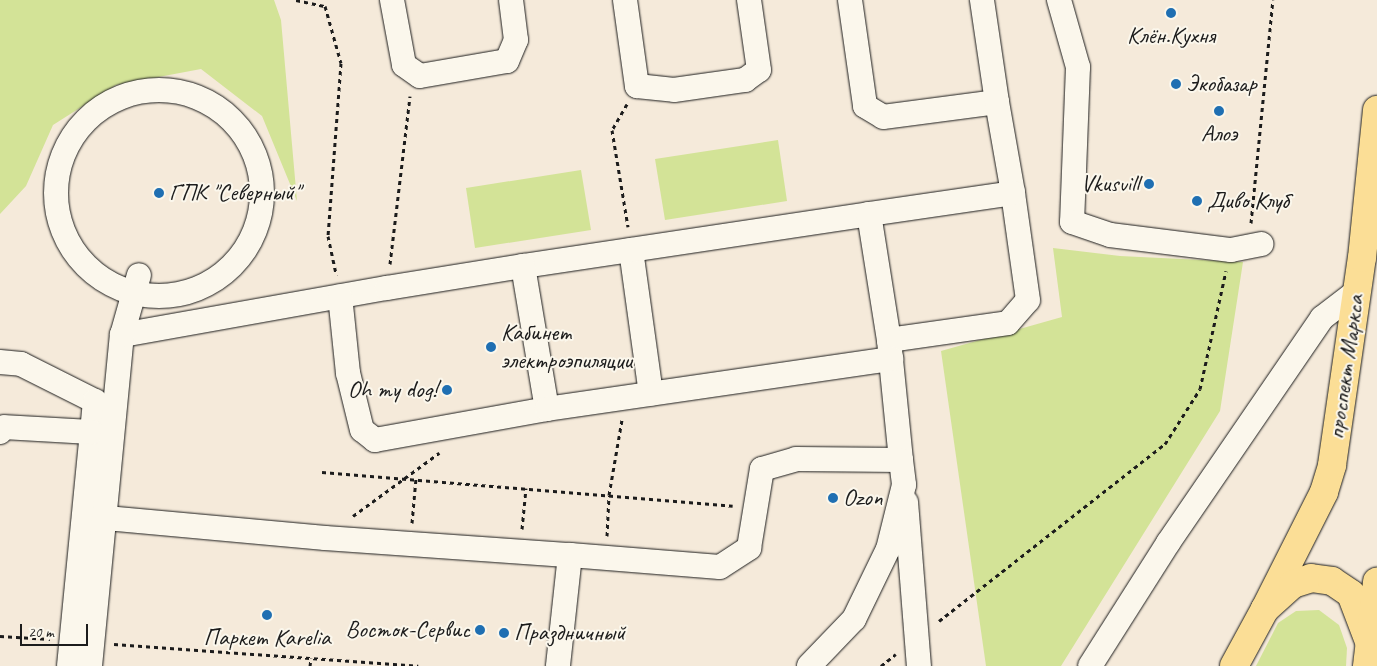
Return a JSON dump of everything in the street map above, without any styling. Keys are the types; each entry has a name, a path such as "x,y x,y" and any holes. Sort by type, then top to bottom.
{"main road":[{"name":"проспект Маркса","path":"1234,666 1324,492 1332,465 1357,291 1377,110"},
{"path":"1265,609 1293,584 1311,578 1332,581 1350,594 1368,655"},
{"path":"1368,655 1377,582"}],"lane":[{"path":"392,0 404,65 420,76 507,61 516,40 511,0"},
{"path":"625,0 637,86 674,90 745,80 759,70 749,0"},
{"path":"850,0 865,106 883,117 997,102"},
{"path":"340,296 348,373 362,430 375,440 651,394 890,350 1008,323 1028,300 982,0"},
{"path":"1059,0 1078,67 1072,222 1110,235 1231,250 1261,244"},
{"path":"154,90 194,97 228,118 252,150 262,189 256,229 235,263 203,287 164,296 136,284 106,282 90,269 66,237 56,198 62,158 83,124 116,100 154,90"},
{"path":"122,335 523,266 1013,193"},
{"path":"869,214 890,350 902,460 919,666"},
{"path":"632,250 651,394"},
{"path":"523,266 547,410"},
{"path":"69,666 83,642 106,518 122,335 136,284"},
{"path":"1090,666 1168,543 1322,318 1357,291"},
{"path":"0,362 21,364 95,401 83,642 90,666"},
{"path":"0,432 4,427 92,432"},
{"path":"106,518 325,538 410,542 720,567 749,548 762,469 796,460 902,460"},
{"path":"809,666 854,619 888,549 904,485"},
{"path":"558,666 570,555"}],"path":[{"path":"296,0 325,6 341,63 328,236 340,296"},
{"path":"881,666 1165,444 1200,389 1232,243 1249,241 1273,0"},
{"path":"387,288 410,90 420,76"},
{"path":"632,250 612,130 637,86"},
{"path":"605,558 609,495 626,398"},
{"path":"325,538 443,450"},
{"path":"322,472 405,477 756,508"},
{"path":"410,542 416,478"},
{"path":"520,551 526,488"},
{"path":"0,636 418,666"},
{"path":"310,666 311,658"}],"green space":[{"path":"0,0 274,0 281,20 297,201 262,116 201,69 116,85 53,125 26,186 0,214"},
{"path":"778,140 787,201 665,220 655,159"},
{"path":"581,170 591,230 475,248 466,188"},
{"path":"1053,248 1120,256 1243,262 1220,411 1061,666 986,666 941,351 1062,317"},
{"path":"1319,610 1339,625 1347,648 1346,666 1256,666 1278,623 1296,611"}],"place":[{"name":"Клён.Кухня","path":"1171,13"},
{"name":"Экобазар","path":"1176,84"},
{"name":"Алоэ","path":"1219,111"},
{"name":"Vkusvill","path":"1149,184"},
{"name":"ГПК \"Северный\"","path":"159,193"},
{"name":"Диво Клуб","path":"1197,201"},
{"name":"Кабинет электроэпиляции","path":"491,347"},
{"name":"Oh my dog!","path":"447,390"},
{"name":"Ozon","path":"833,498"},
{"name":"Паркет Karelia","path":"267,615"},
{"name":"Восток-Сервис","path":"480,630"},
{"name":"Праздничный","path":"504,633"}]}
